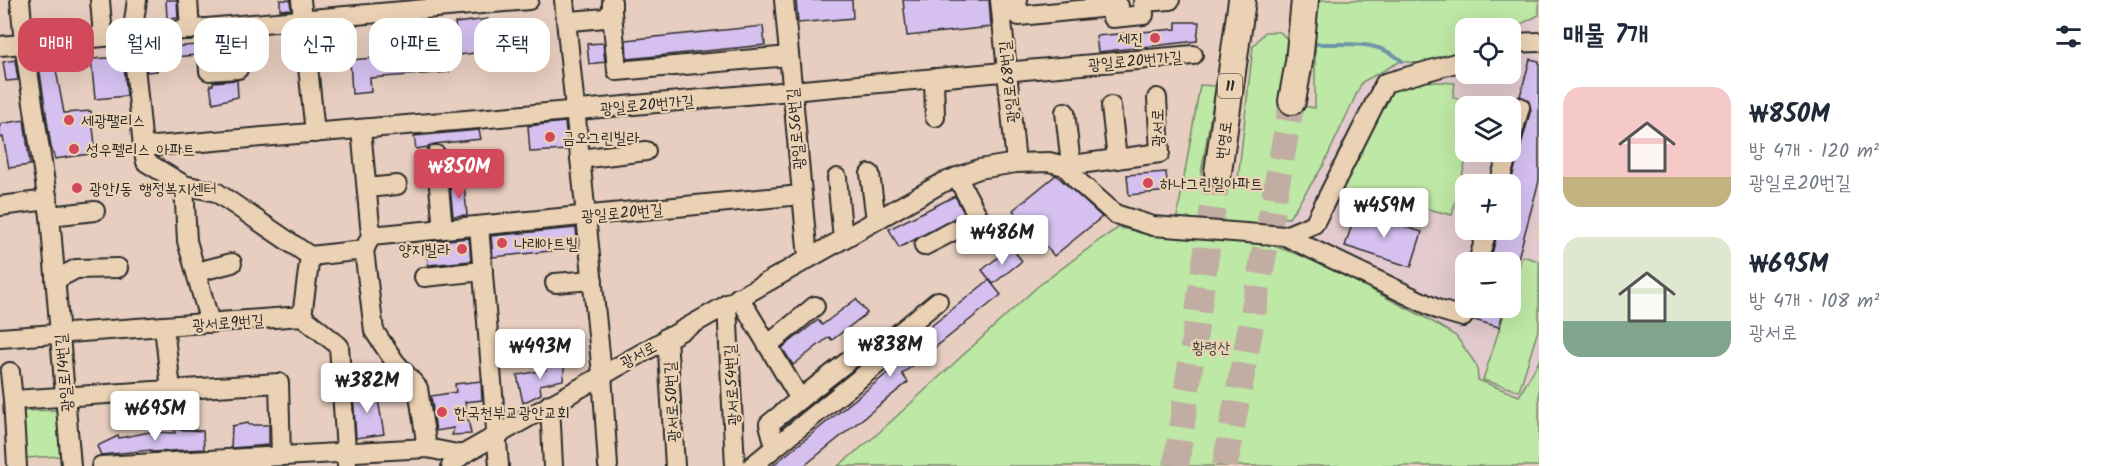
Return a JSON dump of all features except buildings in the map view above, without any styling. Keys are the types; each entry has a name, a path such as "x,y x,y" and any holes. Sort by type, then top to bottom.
{"highway":[{"name":"번영로","path":"1218,172 1242,0"},
{"path":"1292,101 1299,62 1305,0"}],"street":[{"name":"광일로14번길","path":"20,0 22,18"},
{"path":"100,0 103,37"},
{"path":"134,18 137,0"},
{"path":"188,0 194,18"},
{"path":"301,0 304,18"},
{"path":"326,18 529,0"},
{"path":"564,0 577,78 575,110 602,374 608,466"},
{"name":"광일로56번길","path":"784,0 808,258"},
{"name":"광일로68번길","path":"1000,0 1016,163"},
{"path":"1017,0 1019,16 1115,6 1112,18 1144,15 1143,2 1170,0"},
{"path":"612,5 617,71 789,56"},
{"path":"571,21 605,18 612,5"},
{"path":"94,38 106,37"},
{"path":"1521,43 1539,42"},
{"path":"0,46 18,44"},
{"name":"광일로20번가길","path":"143,147 1193,55"},
{"path":"1285,236 1314,224 1385,83 1455,63"},
{"name":"광일로14번길","path":"28,72 49,208 71,466"},
{"path":"136,72 146,162 184,185 216,192 310,256 302,316 339,346 347,459"},
{"path":"309,72 315,133"},
{"path":"934,78 935,117"},
{"name":"광서로","path":"101,466 179,464 281,456 347,459 427,448 457,460 602,374 942,183 979,169 1016,163 1049,162 1068,166 1161,153 1157,98"},
{"path":"1111,106 1117,159"},
{"path":"1065,112 1068,166 1078,182 1115,214 1153,226 1285,236 1439,310 1455,314"},
{"path":"361,129 367,188 367,243 374,331 418,388 427,448"},
{"path":"580,159 646,151"},
{"path":"436,154 443,229"},
{"path":"870,174 876,220"},
{"path":"924,246 980,218 957,177"},
{"path":"837,178 843,239"},
{"path":"184,185 187,241 210,323"},
{"path":"367,188 397,185"},
{"name":"광일로20번길","path":"310,256 443,229 801,195"},
{"path":"0,206 95,211"},
{"path":"479,226 499,466"},
{"path":"197,272 232,263"},
{"path":"55,280 76,269 118,268"},
{"path":"424,277 483,271"},
{"path":"555,283 593,279"},
{"path":"733,301 768,345 800,399"},
{"name":"광서로54번길","path":"733,301 735,466"},
{"path":"752,466 886,357 893,338 938,302"},
{"path":"768,345 815,306"},
{"name":"광서로9번길","path":"0,338 302,316"},
{"path":"164,326 171,390"},
{"name":"광서로50번길","path":"668,337 675,466"},
{"path":"775,447 769,424 875,340 893,338"},
{"path":"10,372 17,466"},
{"path":"13,400 279,383 281,456"},
{"path":"550,404 553,466"}],"shaded area":[{"path":"1539,15 1539,221 1534,237 1539,239 1539,361 1519,397 1477,380 1456,336 1335,271 1268,244 1267,216 1289,218 1323,166 1362,82 1402,61 1423,64 1455,54 1455,84 1521,84 1521,24"}],"green space":[{"name":"황령산","path":"1315,0 1539,0 1539,15 1521,24 1521,18 1455,18 1455,54 1423,64 1401,61 1362,82 1323,166 1289,218 1267,217 1266,234 1268,244 1335,271 1456,336 1477,366 1478,380 1519,396 1539,361 1539,466 838,466 873,438 1037,287 1101,239 1118,228 1174,235 1200,85 1216,86 1201,174 1238,180 1253,46 1265,32 1280,32 1290,42 1283,102 1315,108"},
{"path":"1382,79 1455,83 1453,98 1455,98 1455,162 1465,162 1462,174 1455,174 1455,203 1452,215 1372,195 1346,192 1336,185"},
{"path":"1522,256 1539,261 1539,327 1519,391 1483,380 1503,318 1521,318"},
{"path":"59,410 61,456 25,458 22,411"}],"waterway":[{"path":"1316,44 1372,46 1402,61"}],"tunnel":[{"path":"1225,466 1292,101"},
{"path":"1176,466 1218,172"}],"place":[{"name":"세진","path":"1155,38"},
{"name":"세광팰리스","path":"69,120"},
{"name":"금오그린빌라","path":"550,137"},
{"name":"성우펠리스 아파트","path":"74,149"},
{"name":"하나그린힐아파트","path":"1148,183"},
{"name":"광안1동 행정복지센터","path":"77,188"},
{"name":"나래아트빌","path":"502,243"},
{"name":"양지빌라","path":"462,249"},
{"name":"한국천부교광안교회","path":"442,412"}]}
